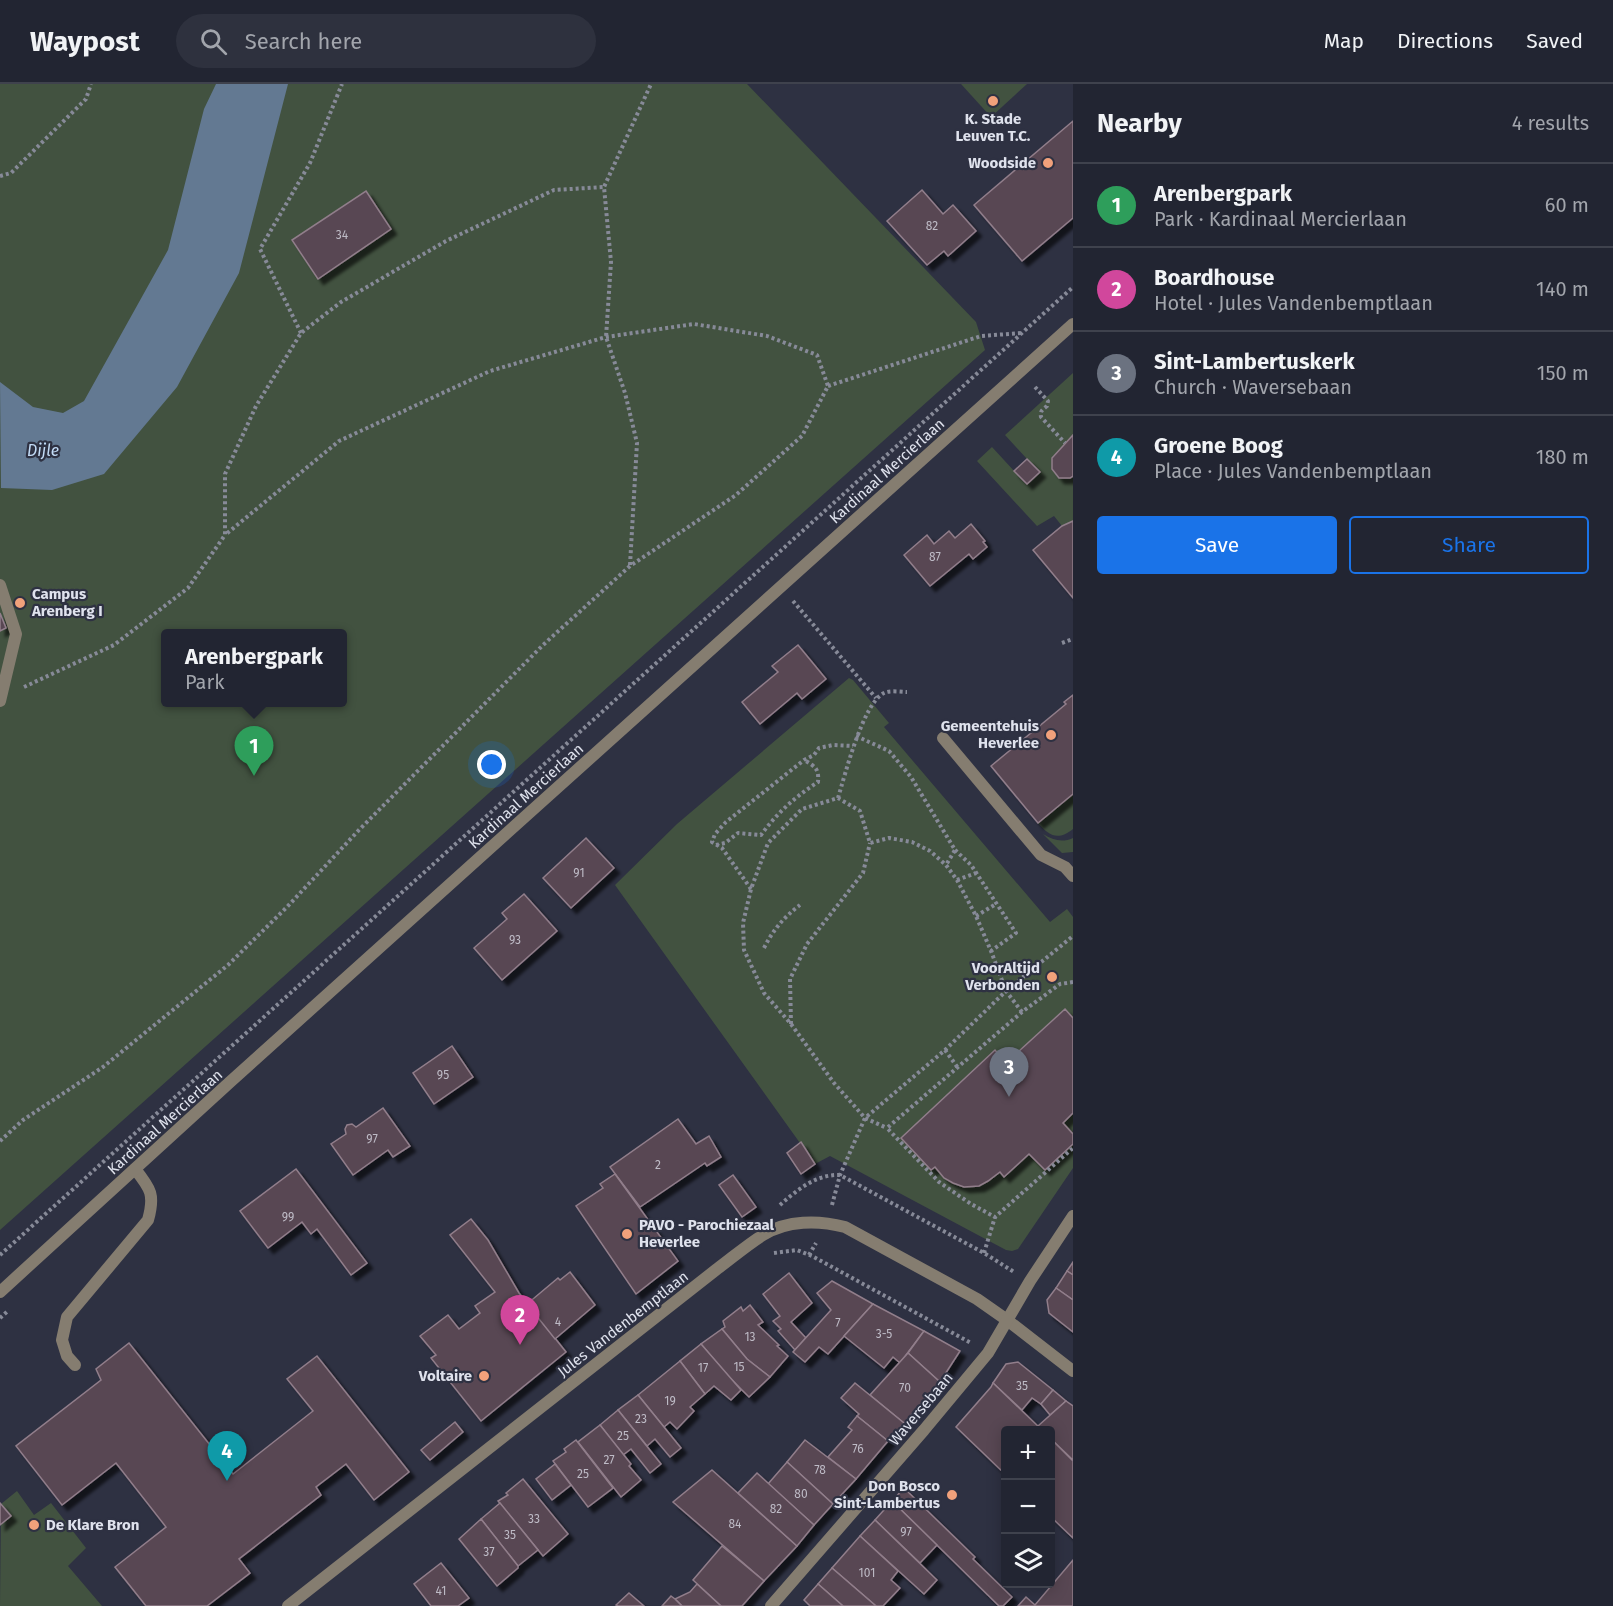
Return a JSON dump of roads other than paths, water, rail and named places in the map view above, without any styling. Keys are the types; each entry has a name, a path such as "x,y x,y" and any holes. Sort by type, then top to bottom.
{"street":[{"name":"Kardinaal Mercierlaan","path":"0,1292 1073,324"},
{"path":"0,585 16,634 1,699"},
{"path":"943,738 1041,855 1070,868"},
{"path":"75,1365 67,1356 62,1340 67,1317 148,1220 153,1204 148,1185 135,1169"},
{"name":"Waversebaan","path":"771,1606 988,1353 1030,1281 1073,1216"},
{"name":"Jules Vandenbemptlaan","path":"288,1606 763,1234 785,1226 811,1222 845,1227 977,1299 1073,1371"}],"water":[{"name":"Dijle","path":"216,84 288,84 239,273 177,387 104,474 52,490 1,488 0,382 33,407 63,413 84,401 168,250 204,109"}],"place":[{"name":"K. Stade Leuven T.C.","path":"993,101"},
{"name":"Woodside","path":"1048,163"},
{"name":"Campus Arenberg I","path":"20,603"},
{"name":"Gemeentehuis Heverlee","path":"1051,735"},
{"name":"Arenbergpark","path":"254,776"},
{"name":"VoorAltijd Verbonden","path":"1052,977"},
{"name":"Sint-Lambertuskerk","path":"1009,1097"},
{"name":"PAVO - Parochiezaal Heverlee","path":"627,1234"},
{"name":"Boardhouse","path":"520,1345"},
{"name":"Voltaire","path":"484,1376"},
{"name":"Groene Boog","path":"227,1481"},
{"name":"Don Bosco Sint-Lambertus","path":"952,1495"},
{"name":"De Klare Bron","path":"34,1525"}]}
